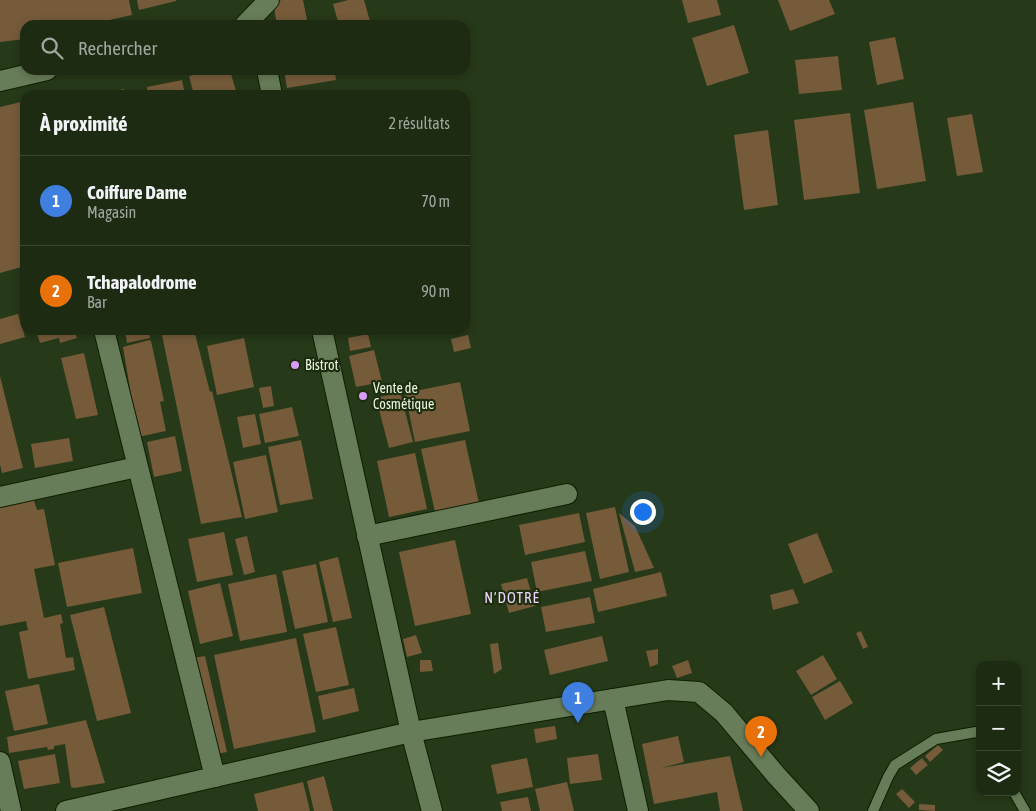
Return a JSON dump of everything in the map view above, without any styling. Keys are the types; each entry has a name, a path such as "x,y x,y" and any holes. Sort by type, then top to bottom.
{"street":[{"path":"250,20 269,0"},
{"path":"263,20 269,0"},
{"path":"0,81 26,75"},
{"path":"268,75 271,90"},
{"path":"105,335 215,777"},
{"path":"323,335 411,732 432,811"},
{"path":"0,497 137,467"},
{"path":"367,536 567,494"},
{"path":"66,811 411,732 668,690 698,692 724,713 809,811"},
{"path":"613,698 638,811"},
{"path":"0,762 11,811"}],"lane":[{"path":"873,811 895,765 936,739 976,732"},
{"path":"1016,796 1025,811"}],"building":[{"path":"0,0 129,0 132,15 110,20 20,20 20,40 0,42"},
{"path":"137,0 176,0 176,1 139,10"},
{"path":"303,0 307,20 276,20 273,2"},
{"path":"348,0 364,0 370,20 338,20 333,4"},
{"path":"682,0 717,0 721,15 688,23"},
{"path":"778,0 829,0 835,14 790,31"},
{"path":"734,25 749,73 707,86 692,38"},
{"path":"895,37 904,79 877,85 869,42"},
{"path":"838,56 842,90 799,94 795,60"},
{"path":"231,75 236,90 193,90 189,76"},
{"path":"285,75 335,75 336,80 287,88"},
{"path":"182,80 184,90 147,90 147,87"},
{"path":"20,102 20,267 0,273 0,107"},
{"path":"913,102 926,181 877,189 864,110"},
{"path":"850,113 860,193 804,200 794,120"},
{"path":"972,114 983,172 957,176 947,118"},
{"path":"768,130 778,205 744,210 734,135"},
{"path":"18,314 20,335 24,335 25,337 0,344 0,319"},
{"path":"38,335 76,335 77,338 60,343 59,338 40,343"},
{"path":"126,335 150,335 150,338 127,343"},
{"path":"162,335 195,335 210,392 212,391 242,517 201,524"},
{"path":"368,335 371,347 350,351 348,338"},
{"path":"468,335 471,348 454,352 451,339"},
{"path":"244,338 254,387 217,395 207,346"},
{"path":"151,341 164,401 160,402 166,431 138,437 123,347"},
{"path":"374,350 382,382 356,387 349,356"},
{"path":"84,353 98,415 76,419 61,358"},
{"path":"0,376 23,468 2,473 0,465"},
{"path":"460,382 470,431 415,442 405,393"},
{"path":"271,386 274,406 263,408 259,388"},
{"path":"400,392 413,442 389,448 376,398"},
{"path":"292,407 299,436 265,443 259,414"},
{"path":"255,414 261,444 243,448 237,417"},
{"path":"175,436 182,471 154,477 147,442"},
{"path":"69,438 73,461 35,468 31,444"},
{"path":"301,440 313,499 280,505 268,447"},
{"path":"465,440 479,503 435,512 421,449"},
{"path":"415,453 427,509 389,517 377,461"},
{"path":"266,455 278,512 245,519 233,462"},
{"path":"32,494 37,510 44,509 55,565 34,569 44,618 61,614 63,623 60,624 66,658 73,657 75,670 28,679 19,632 28,630 26,621 0,626 0,503"},
{"path":"615,507 629,572 600,579 586,513"},
{"path":"579,513 585,542 525,555 519,525"},
{"path":"619,513 635,526 654,568 635,572"},
{"path":"224,532 233,575 197,582 188,539"},
{"path":"817,533 833,572 804,584 788,544"},
{"path":"247,536 255,572 244,575 235,539"},
{"path":"455,540 471,614 415,626 399,552"},
{"path":"133,548 142,593 67,607 58,563"},
{"path":"585,551 592,581 537,592 531,562"},
{"path":"338,557 352,618 333,622 319,562"},
{"path":"316,564 328,622 295,629 282,571"},
{"path":"661,572 667,596 598,612 593,589"},
{"path":"276,574 287,632 240,641 228,584"},
{"path":"527,578 535,606 509,613 501,584"},
{"path":"220,583 233,636 200,644 188,591"},
{"path":"793,589 799,603 773,610 770,595"},
{"path":"590,597 595,623 546,632 541,607"},
{"path":"104,607 131,713 97,721 70,615"},
{"path":"336,627 349,685 316,692 303,634"},
{"path":"861,631 868,647 863,649 856,633"},
{"path":"416,635 422,653 407,657 403,639"},
{"path":"602,636 608,661 550,675 544,650"},
{"path":"296,638 316,732 234,749 214,655"},
{"path":"498,643 502,669 494,674 490,644"},
{"path":"658,649 658,664 650,667 646,651"},
{"path":"823,655 837,679 811,695 796,671"},
{"path":"205,656 227,752 216,754 193,658"},
{"path":"420,660 431,660 433,671 420,672"},
{"path":"688,660 692,673 677,678 672,666"},
{"path":"840,681 853,703 825,720 812,697"},
{"path":"39,684 48,724 14,731 5,691"},
{"path":"354,688 359,711 323,720 318,696"},
{"path":"86,720 105,783 71,787 65,744 54,746 54,749 48,750 47,747 9,753 7,737"},
{"path":"555,726 557,739 536,743 534,729"},
{"path":"678,736 684,762 661,768 730,756 743,811 720,811 717,792 654,804 642,744"},
{"path":"938,745 943,750 930,762 925,756"},
{"path":"55,754 60,783 24,789 18,761"},
{"path":"598,754 602,780 570,784 567,758"},
{"path":"527,758 533,787 497,794 491,765"},
{"path":"922,758 928,765 916,775 910,768"},
{"path":"324,776 333,811 314,811 307,781"},
{"path":"303,782 310,811 258,811 254,794"},
{"path":"567,782 574,811 540,811 535,789"},
{"path":"902,789 915,802 909,808 896,794"},
{"path":"528,797 531,811 502,811 500,802"},
{"path":"919,804 935,805 935,811 919,810"}],"place":[{"name":"Bistrot","path":"295,365"},
{"name":"Vente de Cosmétique","path":"363,396"},
{"name":"Coiffure Dame","path":"578,723"},
{"name":"Tchapalodrome","path":"761,757"}],"district":[{"name":"N’DOTRÉ","path":"512,598"}]}
